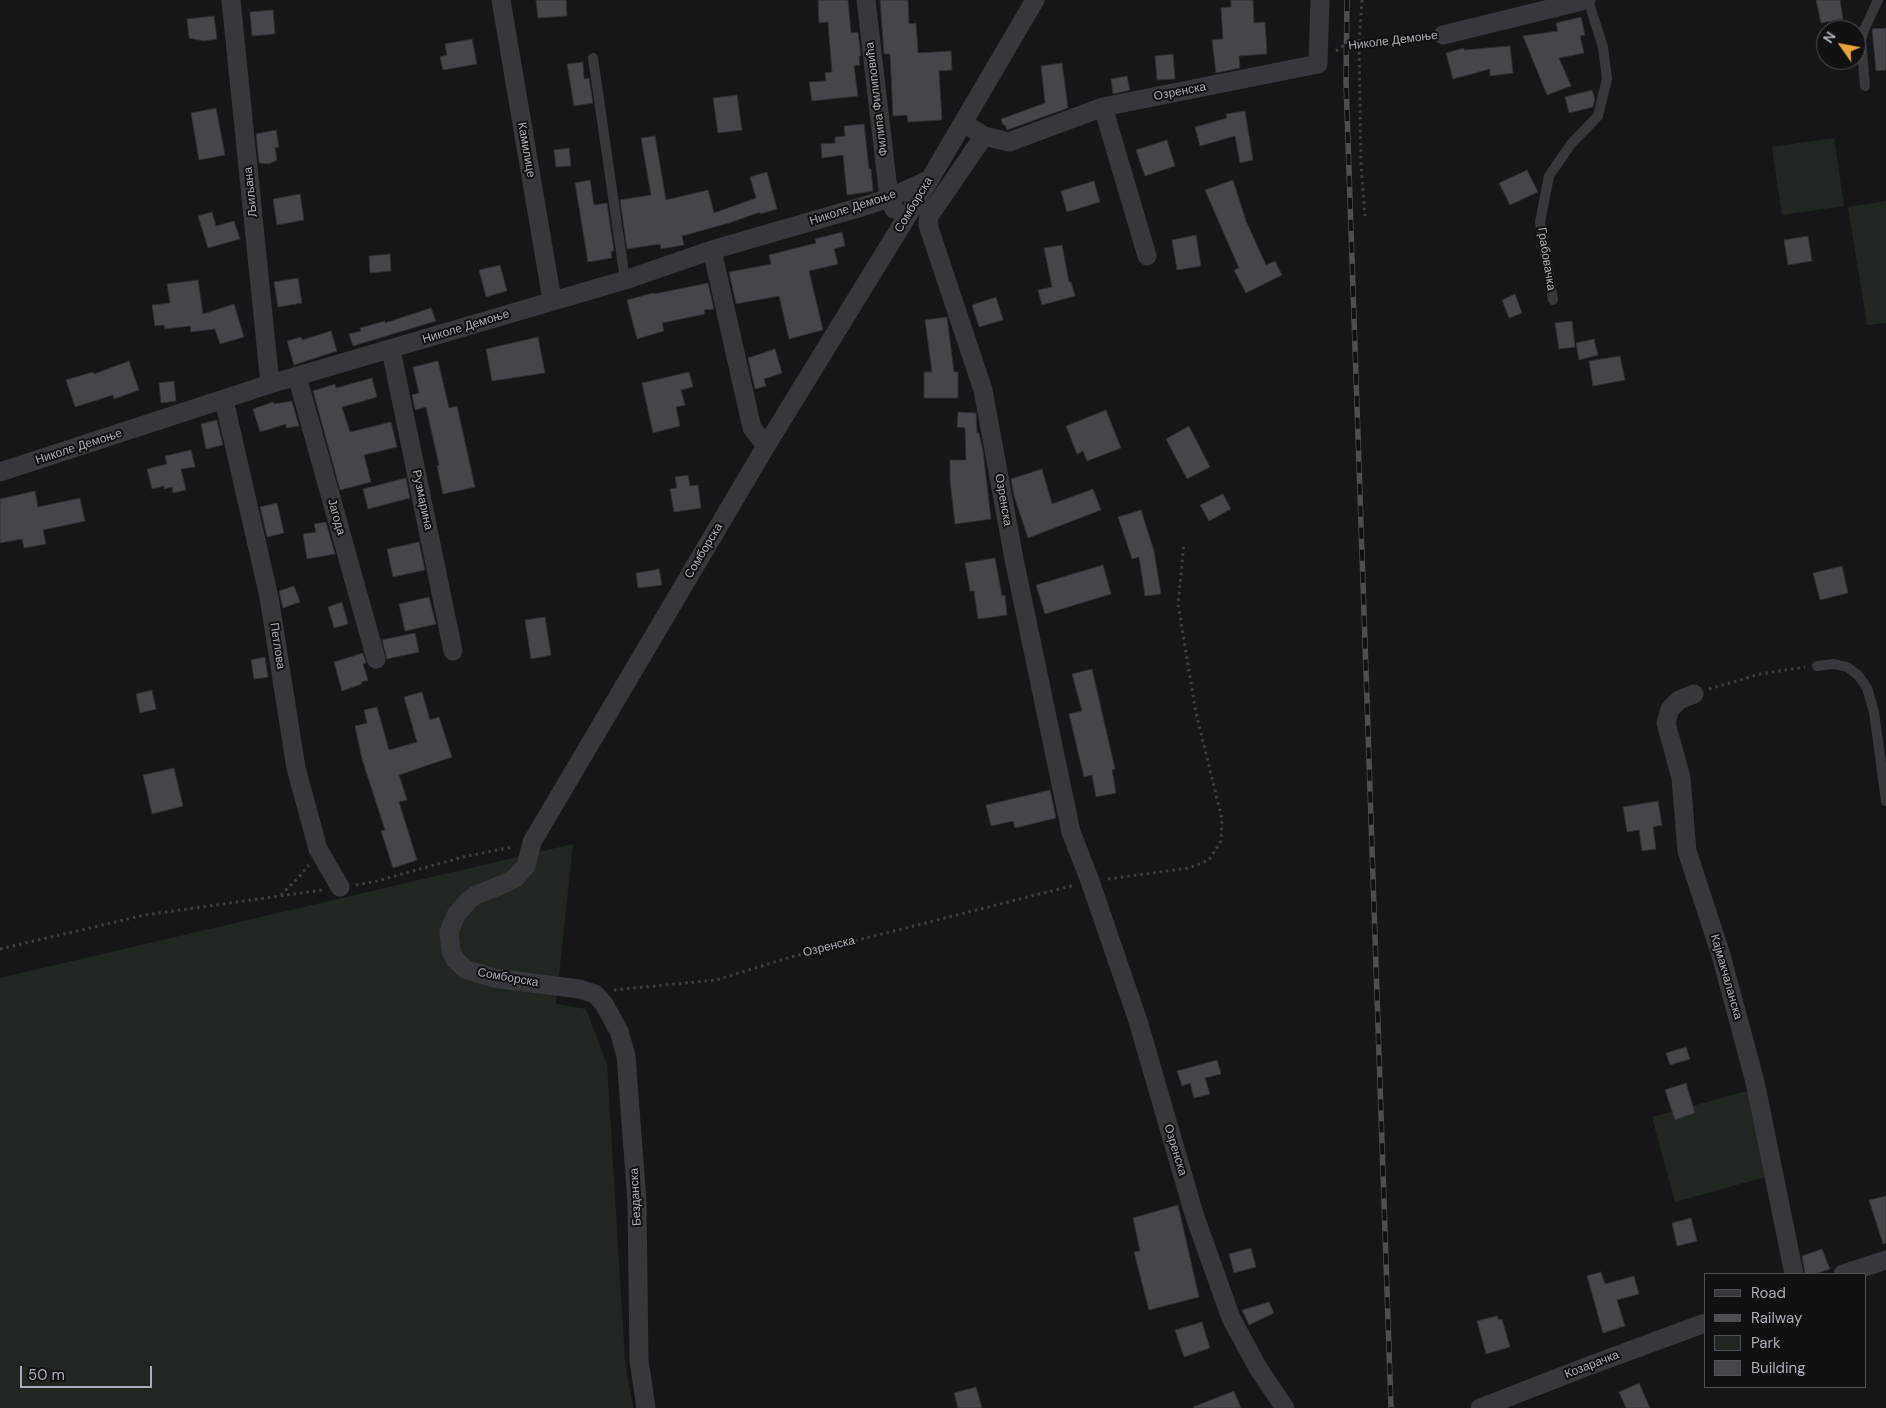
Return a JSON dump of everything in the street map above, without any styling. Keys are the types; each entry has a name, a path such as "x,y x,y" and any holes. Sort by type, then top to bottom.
{"street":[{"name":"Љиљана","path":"232,0 270,384"},
{"name":"Камилице","path":"501,0 552,300"},
{"name":"Филипа Филиповића","path":"866,0 888,198"},
{"name":"Сомборска","path":"595,994 579,989 480,975 460,966 451,951 449,932 456,915 476,895 515,878 526,866 532,842 766,446 902,225 1035,0"},
{"path":"1318,64 1320,0"},
{"name":"Грабовачка","path":"1443,35 1587,0"},
{"name":"Озренска","path":"964,122 984,136 1008,142 1103,107 1318,64"},
{"path":"1103,107 1147,256"},
{"name":"Озренска","path":"984,136 929,216 928,225 982,390 1014,559 1071,832 1090,881 1138,1021 1194,1214 1231,1318 1258,1368 1285,1408"},
{"name":"Николе Демоње","path":"0,472 270,384 625,280 712,250 888,198 930,178"},
{"path":"888,198 902,225"},
{"path":"712,250 752,428 766,446"},
{"name":"Рузмарина","path":"391,350 454,651"},
{"name":"Јагода","path":"297,376 376,659"},
{"name":"Петлова","path":"224,400 269,597 296,768 318,849 340,887"},
{"name":"Кајмакчаланска","path":"1694,694 1679,700 1670,709 1666,723 1681,778 1687,851 1721,955 1755,1082 1794,1273"},
{"name":"Безданска","path":"595,994 604,1004 619,1030 626,1056 637,1202 639,1360 646,1408"},
{"path":"1846,1273 1886,1260"},
{"name":"Козарачка","path":"1480,1408 1591,1364 1704,1323"}],"lane":[{"name":"Грабовачка","path":"1553,300 1540,222 1549,176 1571,144 1598,116 1607,79 1602,47 1587,0"},
{"path":"1865,86 1861,40 1878,0"},
{"path":"593,58 625,280"},
{"path":"1817,666 1834,664 1846,667 1858,675 1867,688 1874,712 1886,801"}],"path":[{"path":"1362,0 1359,43 1361,165 1365,216"},
{"name":"Николе Демоње","path":"1318,64 1346,44 1443,35"},
{"path":"1090,881 1189,868 1209,860 1221,841 1222,820 1196,713 1178,604 1184,542"},
{"path":"1694,694 1768,672 1817,666"},
{"path":"0,949 145,914 377,881 463,857 532,842"},
{"path":"280,896 298,878 318,849"},
{"name":"Озренска","path":"595,994 616,989 716,980 791,957 1090,881"}],"green space":[{"path":"1834,138 1844,206 1782,215 1772,147"},
{"path":"1886,201 1886,323 1867,325 1848,207"},
{"path":"573,844 556,1004 586,1009 607,1064 625,1361 633,1408 0,1408 0,978"},
{"path":"1747,1091 1769,1176 1675,1202 1652,1117"}],"building":[{"path":"536,0 566,0 567,16 538,18"},
{"path":"818,0 848,0 851,33 858,32 861,56 859,56 860,65 854,66 858,96 812,101 809,82 826,81 825,73 832,72 828,22 819,23"},
{"path":"880,0 908,0 909,24 916,23 918,53 951,51 952,70 939,71 942,120 908,122 907,115 893,116 890,54 884,54"},
{"path":"1231,0 1253,0 1254,23 1265,22 1267,54 1239,56 1240,68 1216,73 1212,40 1223,39 1221,8 1231,7"},
{"path":"1816,0 1840,0 1843,19 1820,20"},
{"path":"273,10 275,34 252,36 250,12"},
{"path":"214,16 217,39 204,41 189,38 187,19"},
{"path":"1581,17 1585,35 1580,36 1584,53 1559,58 1571,86 1547,95 1523,36 1558,31 1556,23"},
{"path":"1886,28 1886,70 1876,71 1872,29"},
{"path":"472,39 477,64 443,70 440,57 447,55 445,44"},
{"path":"1510,46 1513,73 1490,76 1490,69 1453,79 1446,53 1464,48 1464,50"},
{"path":"1173,54 1175,79 1157,80 1155,56"},
{"path":"583,62 584,79 589,78 593,103 574,106 567,64"},
{"path":"1062,63 1068,108 1007,130 1001,119 1045,103 1041,66"},
{"path":"1127,76 1130,90 1113,94 1111,79"},
{"path":"1592,90 1595,99 1593,107 1569,113 1565,97"},
{"path":"737,95 742,130 718,133 713,98"},
{"path":"216,108 225,155 199,160 191,113"},
{"path":"1245,111 1253,160 1240,163 1235,136 1200,146 1195,127 1227,118 1226,114"},
{"path":"864,124 873,191 847,195 843,155 822,158 821,144 835,143 835,137 845,136 844,126"},
{"path":"276,130 279,147 275,148 277,160 269,164 259,163 256,134"},
{"path":"655,136 666,200 708,190 714,213 756,198 750,177 767,172 777,209 760,214 760,212 682,236 684,245 661,249 660,244 627,249 620,200 651,195 641,138"},
{"path":"1167,140 1175,166 1145,176 1136,150"},
{"path":"569,148 571,166 556,167 554,150"},
{"path":"1527,170 1538,192 1510,205 1499,183"},
{"path":"590,180 594,205 607,203 614,251 611,251 612,258 588,262 575,183"},
{"path":"1233,180 1246,221 1266,265 1275,261 1282,275 1246,293 1234,270 1239,268 1205,190"},
{"path":"1094,181 1100,202 1067,212 1061,191"},
{"path":"300,194 304,220 277,225 273,199"},
{"path":"212,212 216,226 234,221 240,239 208,248 198,216"},
{"path":"842,232 845,246 834,249 838,264 809,271 823,330 789,339 779,296 736,304 729,272 771,264 769,255 816,243 815,239"},
{"path":"1196,235 1201,266 1177,270 1172,240"},
{"path":"1808,236 1812,261 1788,265 1784,240"},
{"path":"1062,245 1069,282 1071,282 1075,296 1042,305 1038,290 1052,287 1044,248"},
{"path":"390,254 391,271 370,273 369,256"},
{"path":"500,265 507,291 486,297 479,270"},
{"path":"298,278 302,303 278,307 274,282"},
{"path":"198,280 203,314 234,304 244,337 220,344 215,329 191,332 190,326 165,329 164,325 155,326 152,305 170,303 167,284"},
{"path":"708,283 714,309 704,310 705,314 662,323 664,331 637,339 627,300 653,293"},
{"path":"1515,294 1522,313 1509,318 1502,300"},
{"path":"996,297 1003,320 979,327 972,305"},
{"path":"431,308 436,321 353,346 349,334 361,331 360,328 385,321 385,323"},
{"path":"947,317 954,372 958,372 958,398 924,398 924,372 932,372 925,320"},
{"path":"1572,321 1575,347 1559,349 1555,323"},
{"path":"331,331 337,351 294,365 287,341 301,337 302,340"},
{"path":"538,337 545,373 492,381 486,349"},
{"path":"1594,339 1598,355 1579,360 1576,343"},
{"path":"775,349 782,373 764,379 766,386 755,389 748,358"},
{"path":"1620,356 1625,380 1593,386 1589,361"},
{"path":"129,361 139,390 114,399 113,395 75,407 66,380 93,372 94,374"},
{"path":"438,361 449,408 457,406 475,487 443,494 437,466 439,465 426,407 415,410 412,395 419,393 413,367"},
{"path":"689,372 693,387 681,390 685,405 676,407 680,426 653,433 642,383"},
{"path":"372,378 377,397 342,407 350,432 391,422 397,447 364,455 371,482 340,490 313,391 335,384 336,388"},
{"path":"174,381 176,401 161,403 159,383"},
{"path":"292,401 299,426 286,428 286,424 260,432 253,409 273,402 274,404"},
{"path":"1106,410 1121,448 1087,461 1083,451 1077,454 1066,426"},
{"path":"958,412 976,413 977,433 979,433 983,451 991,519 955,524 950,480 950,460 966,460 965,428 957,427"},
{"path":"217,420 223,445 206,449 201,424"},
{"path":"1189,426 1210,467 1187,479 1166,439"},
{"path":"191,450 195,467 181,469 186,490 173,493 172,487 164,489 164,486 152,489 147,469 167,464 165,456"},
{"path":"1042,469 1052,504 1093,489 1101,510 1028,538 1014,496 1011,479"},
{"path":"688,475 690,486 698,485 701,508 674,512 670,489 677,488 675,477"},
{"path":"406,478 410,498 368,509 363,489"},
{"path":"35,491 38,507 80,498 85,521 43,530 46,544 24,548 22,539 0,543 0,499"},
{"path":"1223,494 1231,509 1209,521 1200,505"},
{"path":"277,503 284,533 267,537 260,507"},
{"path":"1141,510 1154,551 1161,594 1145,596 1139,557 1132,559 1118,517"},
{"path":"326,522 335,554 307,559 303,534 316,532 314,524"},
{"path":"419,542 425,570 393,577 387,549"},
{"path":"995,558 1002,596 1005,595 1007,615 978,619 974,591 970,591 965,563"},
{"path":"1103,565 1111,594 1045,614 1036,585"},
{"path":"1842,566 1848,593 1820,600 1813,573"},
{"path":"659,569 662,585 638,588 636,573"},
{"path":"294,586 300,602 283,608 279,591"},
{"path":"429,597 436,624 405,631 399,604"},
{"path":"342,602 348,624 334,628 328,607"},
{"path":"545,617 551,655 531,659 525,620"},
{"path":"415,633 419,652 387,659 382,640"},
{"path":"363,653 366,663 363,664 368,680 342,691 334,662"},
{"path":"265,657 268,677 254,679 251,660"},
{"path":"1092,669 1115,769 1112,770 1116,793 1096,797 1092,775 1084,777 1069,714 1082,711 1072,674"},
{"path":"152,690 156,709 140,713 136,694"},
{"path":"422,692 430,720 439,717 452,757 399,775 407,800 399,802 417,860 393,868 381,831 385,830 362,759 355,726 367,723 364,710 377,707 389,750 417,742 404,697"},
{"path":"174,768 183,806 152,814 143,775"},
{"path":"1050,790 1056,818 1015,828 1013,821 991,826 986,805"},
{"path":"1658,801 1662,825 1653,827 1656,849 1642,851 1639,830 1627,832 1623,807"},
{"path":"1686,1047 1690,1059 1670,1065 1666,1053"},
{"path":"1217,1060 1221,1074 1205,1078 1210,1094 1194,1098 1190,1083 1182,1086 1177,1071"},
{"path":"1686,1083 1695,1113 1675,1120 1665,1090"},
{"path":"1886,1196 1886,1243 1883,1244 1869,1200"},
{"path":"1178,1205 1199,1297 1149,1310 1134,1252 1140,1251 1133,1218"},
{"path":"1691,1218 1697,1241 1677,1246 1672,1223"},
{"path":"1251,1248 1256,1267 1234,1273 1229,1254"},
{"path":"1822,1249 1830,1269 1818,1273 1805,1273 1802,1256"},
{"path":"1601,1272 1605,1284 1634,1276 1639,1294 1617,1300 1625,1326 1603,1333 1587,1276"},
{"path":"1269,1302 1274,1313 1249,1325 1242,1310"},
{"path":"1497,1316 1499,1320 1502,1319 1510,1347 1486,1354 1477,1321"},
{"path":"1202,1322 1210,1348 1184,1357 1175,1330"},
{"path":"1639,1383 1650,1408 1626,1408 1619,1392"},
{"path":"976,1387 982,1408 958,1408 954,1393"},
{"path":"1234,1391 1241,1408 1193,1407"}],"railway":[{"path":"1347,0 1346,82 1391,1408"}]}
